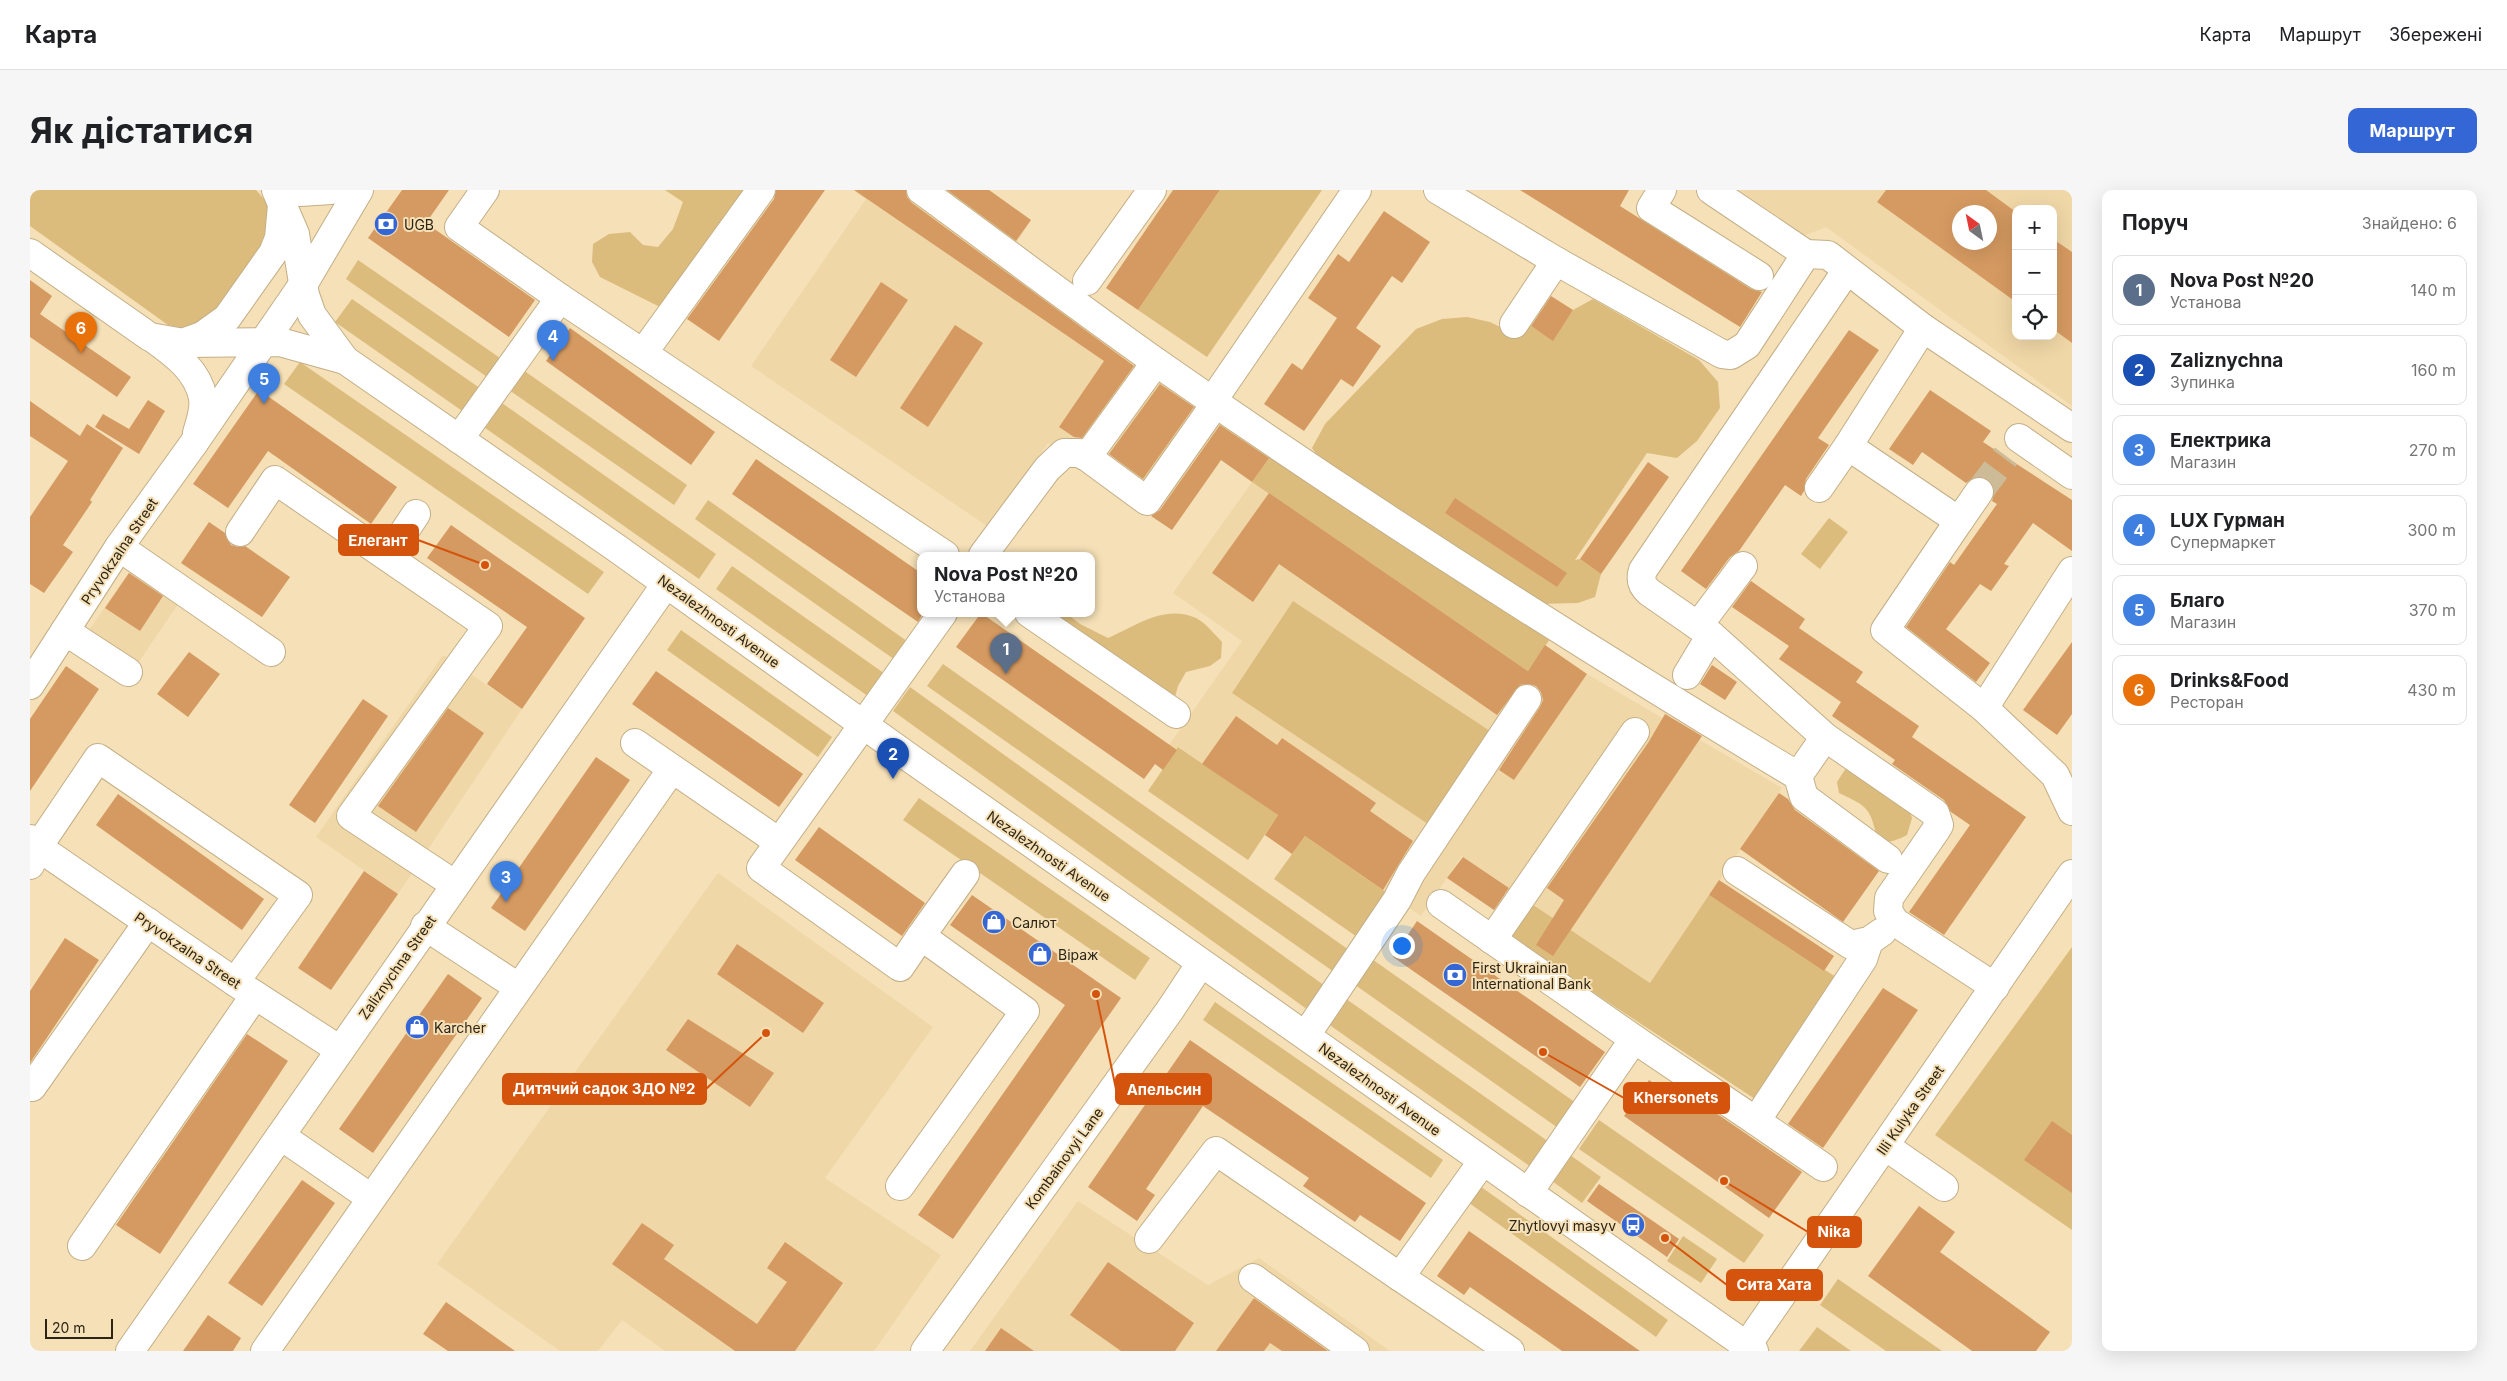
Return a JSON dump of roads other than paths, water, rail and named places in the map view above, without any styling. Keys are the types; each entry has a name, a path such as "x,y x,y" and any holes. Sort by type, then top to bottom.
{"street":[{"path":"191,343 227,318 273,253 279,238 283,195 331,190"},
{"name":"Pryvokzalna Street","path":"33,673 65,631 119,547 265,341 304,283 360,190"},
{"path":"485,190 459,227 560,298 941,552"},
{"path":"643,353 761,190"},
{"path":"921,190 1212,405 1576,640 1798,776 1804,797 1888,859"},
{"path":"1087,281 1152,190"},
{"path":"985,552 1047,469 1059,456 1071,451 1087,457 1147,501 1357,190"},
{"path":"1438,190 1556,261 1722,354 1731,355 1747,345 1806,254"},
{"path":"1662,190 1650,208 1759,276"},
{"path":"1711,190 1806,254 1828,255 1923,328 2072,428"},
{"name":"Nezalezhnosti Avenue","path":"283,195 296,234 304,283 312,315 345,360"},
{"path":"30,253 179,357 198,383 203,400 194,443"},
{"path":"1514,324 1556,261"},
{"path":"1847,270 1643,570 1641,577 1644,588 1704,630 1824,737 1935,813 1938,819 1936,830 1889,898 1888,911 1895,922 1996,987"},
{"path":"459,439 560,298"},
{"path":"1819,488 1923,328"},
{"name":"Nezalezhnosti Avenue","path":"150,337 191,343 265,341 291,343 345,360 1306,1035 1482,1162 1748,1349"},
{"path":"1087,457 1156,362"},
{"path":"2042,409 2013,447 2072,475"},
{"path":"1848,446 1959,520"},
{"path":"240,532 275,480 488,626 352,816 454,884"},
{"path":"1979,492 1884,630 1984,708 2055,775 2072,810"},
{"path":"388,556 416,514"},
{"path":"119,547 271,652"},
{"path":"1687,675 1704,630 1743,566"},
{"path":"1984,708 2072,571"},
{"name":"Zaliznychna Street","path":"130,1351 281,1136 454,884 666,584"},
{"path":"940,617 761,868 900,967 965,874"},
{"path":"1035,617 1176,714"},
{"path":"65,631 128,672"},
{"path":"1306,1035 1397,900 1411,873 1527,699"},
{"path":"1492,940 1635,732"},
{"path":"1798,776 1824,737"},
{"path":"635,743 780,842"},
{"path":"33,850 98,758 298,895 245,989 82,1246"},
{"path":"265,1351 672,769"},
{"name":"Pryvokzalna Street","path":"33,850 148,922 245,989 340,1050"},
{"path":"1737,871 1851,945 1869,941 1895,922"},
{"name":"Illi Kulyka Street","path":"1748,1349 2072,874"},
{"path":"1442,904 1634,1039 1823,1167"},
{"path":"32,1087 148,922"},
{"path":"426,926 518,987"},
{"path":"900,1186 1026,1011 921,936"},
{"path":"1756,1121 1863,959 1869,941"},
{"name":"Kombainovyi Lane","path":"926,1351 1164,1019 1201,963"},
{"path":"1528,1193 1634,1039"},
{"path":"281,1136 371,1198"},
{"path":"1885,1146 1944,1187"},
{"path":"1149,1239 1216,1151 1510,1351"},
{"path":"1400,1277 1482,1162"},
{"path":"1253,1278 1355,1351"}],"tunnel":[{"path":"1979,492 2006,456"}],"place":[{"name":"UGB","path":"386,224"},
{"name":"Drinks&Food","path":"81,353"},
{"name":"LUX Гурман","path":"553,361"},
{"name":"Благо","path":"264,404"},
{"name":"Елегант","path":"485,565"},
{"name":"Nova Post №20","path":"1006,674"},
{"name":"Zaliznychna","path":"893,779"},
{"name":"Електрика","path":"506,902"},
{"name":"Салют","path":"994,922"},
{"name":"Віраж","path":"1040,954"},
{"name":"First Ukrainian International Bank","path":"1455,975"},
{"name":"Апельсин","path":"1096,994"},
{"name":"Karcher","path":"417,1027"},
{"name":"Дитячий садок ЗДО №2","path":"766,1033"},
{"name":"Khersonets","path":"1543,1052"},
{"name":"Nika","path":"1724,1181"},
{"name":"Zhytlovyi masyv","path":"1633,1225"},
{"name":"Сита Хата","path":"1665,1238"}]}
